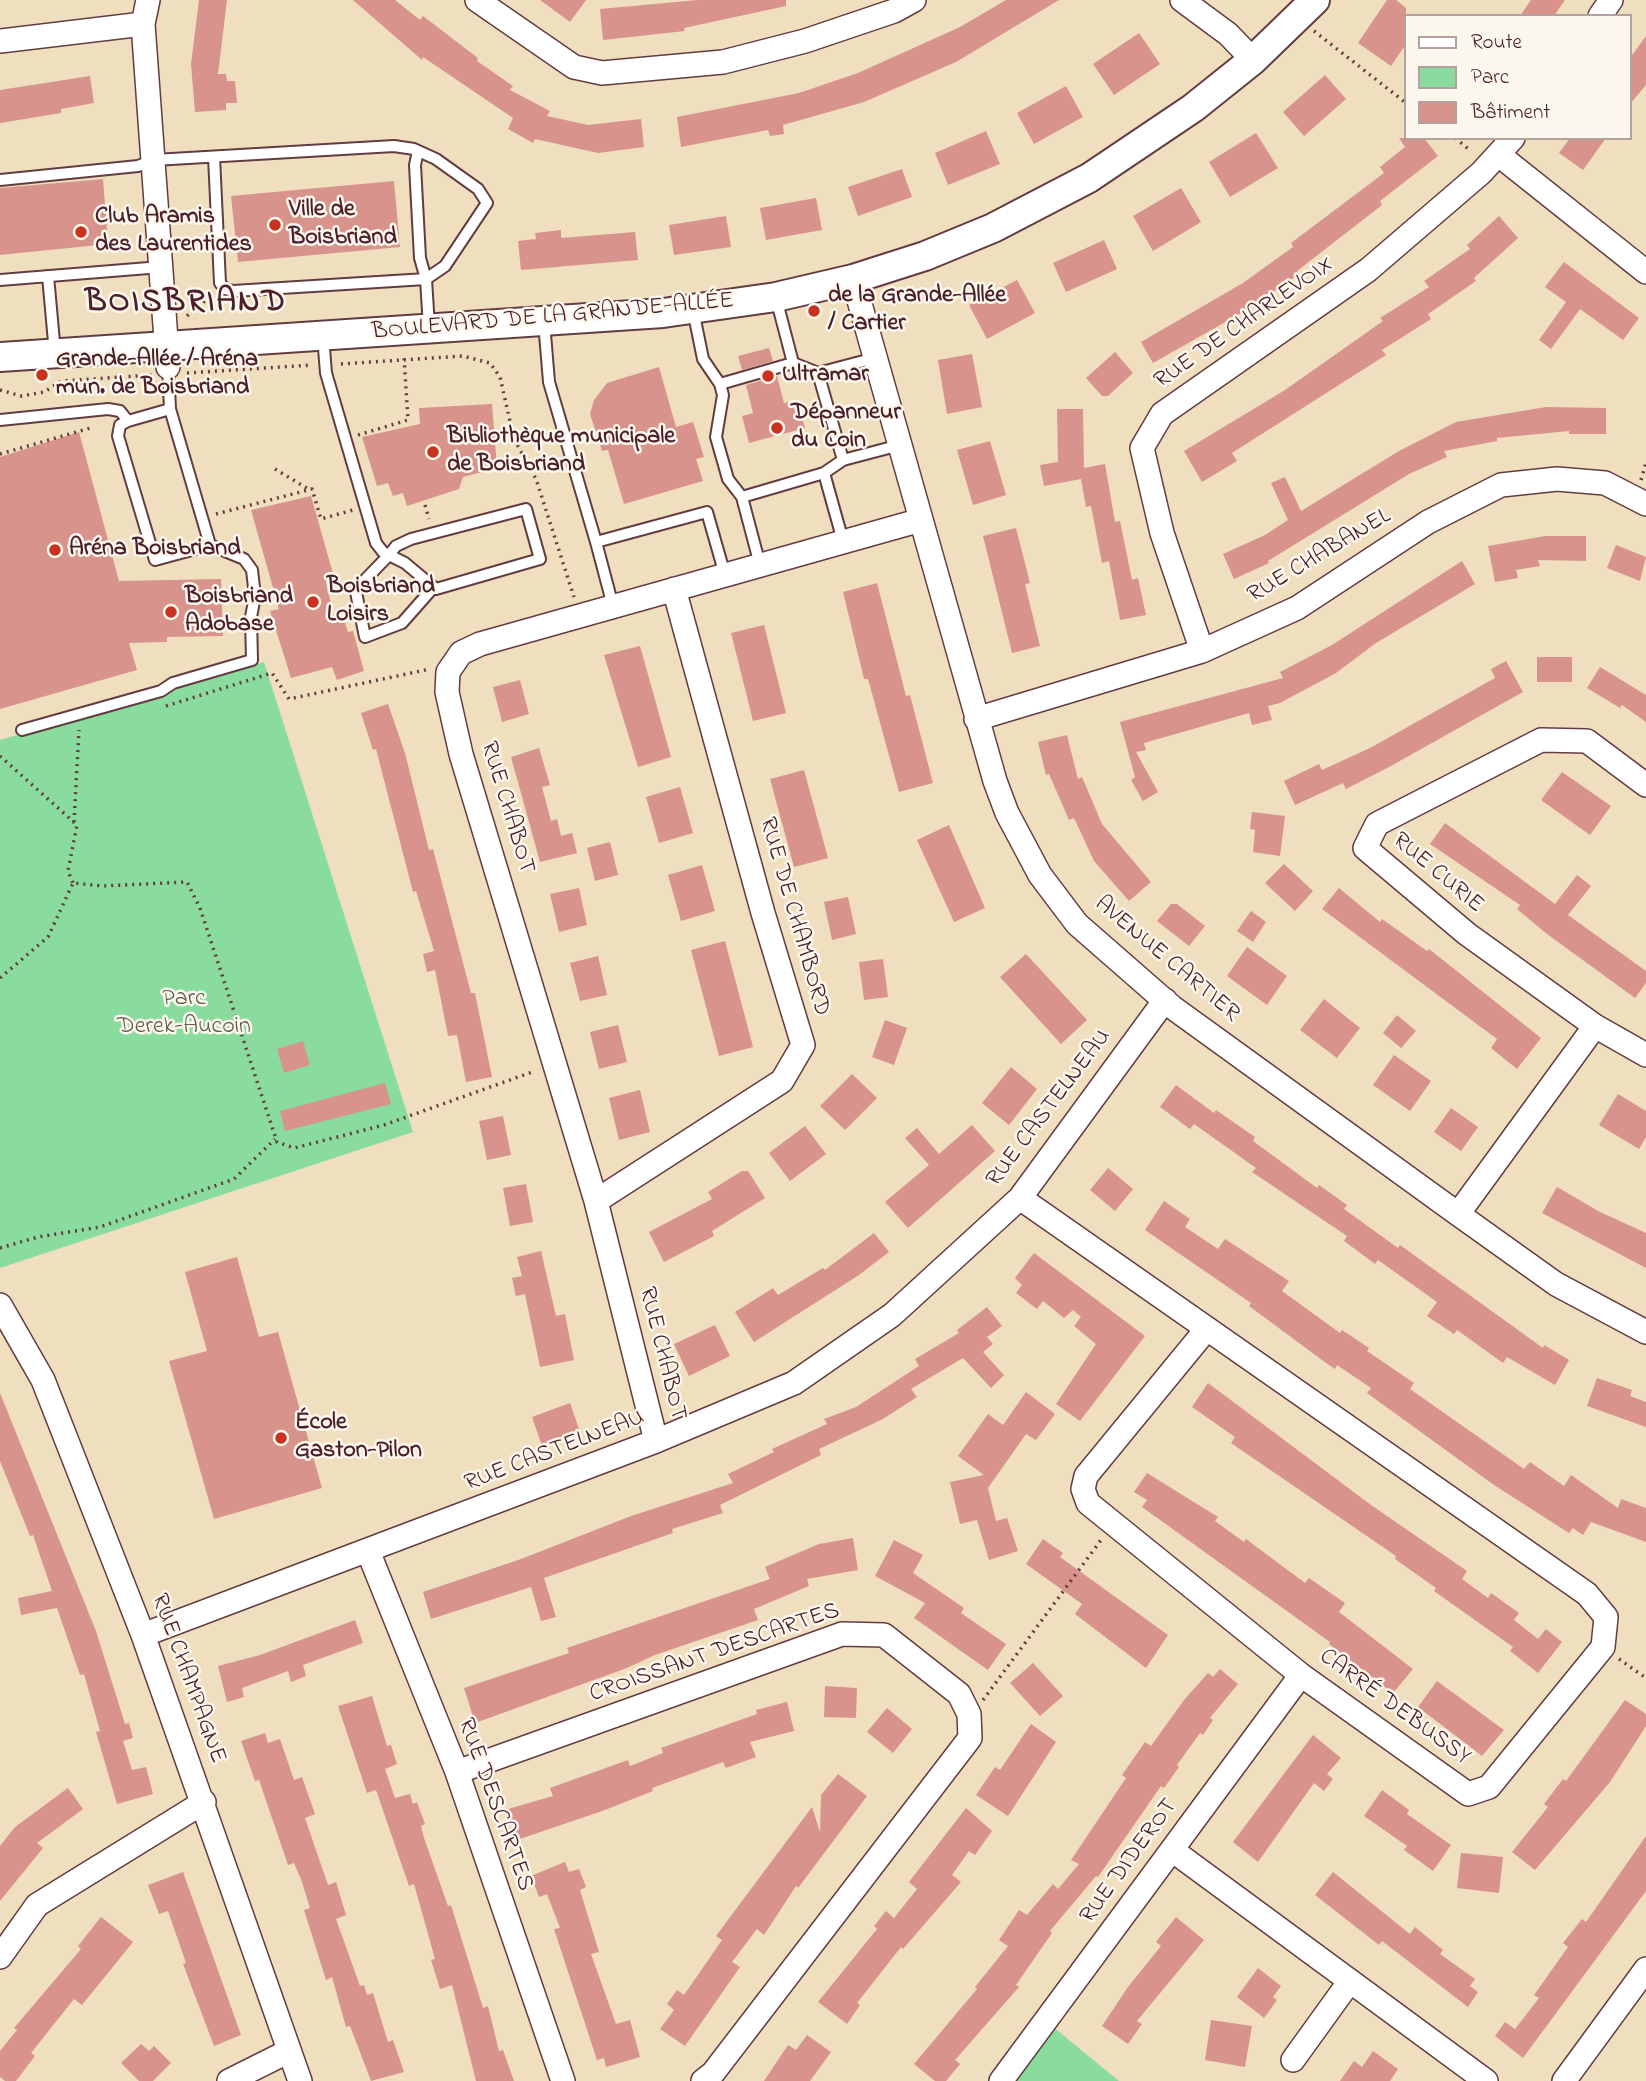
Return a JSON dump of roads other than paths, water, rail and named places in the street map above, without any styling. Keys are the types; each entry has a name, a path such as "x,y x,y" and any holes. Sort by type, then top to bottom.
{"street":[{"path":"148,0 143,24 167,365"},
{"path":"477,0 574,67 601,73 723,62 804,41 894,10 914,0"},
{"path":"1182,0 1228,34 1253,60"},
{"name":"BOULEVARD DE LA GRANDE-ALLÉE","path":"0,357 55,353 167,365 323,336 693,310 776,297 853,279 984,232 1072,188 1171,125 1253,60 1315,0"},
{"path":"0,41 143,24"},
{"path":"1506,147 1646,272"},
{"name":"RUE DE CHARLEVOIX","path":"1202,651 1162,533 1142,448 1162,414 1368,270 1506,147"},
{"name":"AVENUE CARTIER","path":"853,279 976,719 1007,813 1040,874 1077,924 1164,1000 1458,1214 1556,1284 1646,1332"},
{"name":"RUE CHABANEL","path":"976,719 1202,651 1297,608 1428,522 1502,485 1557,479 1605,483 1646,504"},
{"path":"613,606 921,520"},
{"name":"RUE DE CHAMBORD","path":"596,1201 782,1081 803,1045 763,914 674,589"},
{"name":"RUE CHABOT","path":"613,606 481,644 461,653 452,664 447,692 461,754 596,1201 656,1441"},
{"name":"RUE CURIE","path":"1646,785 1587,741 1541,740 1377,824 1365,848 1467,934 1595,1026 1646,1055"},
{"name":"RUE CASTELNEAU","path":"143,1635 656,1441 794,1383 892,1315 1020,1198 1164,1000"},
{"path":"1458,1214 1595,1026"},
{"path":"1020,1198 1205,1331"},
{"name":"RUE CHAMPAGNE","path":"0,1305 43,1380 143,1635 300,2081"},
{"name":"CARRÉ DEBUSSY","path":"1205,1331 1587,1594 1606,1617 1603,1647 1489,1787 1468,1794 1301,1675 1088,1503 1083,1489 1086,1476 1205,1331"},
{"name":"RUE DESCARTES","path":"368,1551 457,1772 563,2081"},
{"name":"CROISSANT DESCARTES","path":"457,1772 842,1634 884,1635 959,1694 969,1714 970,1738 713,2073 703,2081"},
{"name":"RUE DIDEROT","path":"1001,2081 1301,1675"},
{"path":"0,1957 37,1905 204,1802"},
{"path":"1172,1850 1486,2081"},
{"path":"1564,2081 1646,1969"},
{"path":"1293,2060 1350,1981"},
{"path":"229,2081 289,2051"}],"lane":[{"path":"0,180 138,166 154,160 214,156 394,146 418,151 436,159 478,189 487,203 445,265 426,279 225,289 220,283 214,156"},
{"path":"418,151 415,165 420,258 426,279 429,329"},
{"path":"0,280 161,267"},
{"path":"48,276 55,353"},
{"path":"776,297 783,337 793,363"},
{"path":"693,310 703,359 720,384 724,405 717,422 716,437 729,479 742,497 760,565"},
{"path":"544,322 549,382 613,606"},
{"path":"323,336 326,373 376,543 389,555 412,568 432,589"},
{"path":"720,384 793,363 818,373 875,358"},
{"path":"167,365 170,409 210,545"},
{"path":"818,373 843,460"},
{"path":"0,420 107,409 120,411 128,421"},
{"path":"22,730 161,691 173,683 252,660 251,617 255,596 252,570 236,555 210,545 155,560 118,436 120,425 170,409"},
{"path":"742,497 824,473 843,460 900,445"},
{"path":"824,473 843,541"},
{"path":"526,509 540,559 432,589 402,623 365,637 356,592 396,546 411,539 526,509"},
{"path":"596,542 707,512 725,575"}],"place":[{"name":"Ville de Boisbriand","path":"275,225"},
{"name":"Club Aramis des Laurentides","path":"81,232"},
{"name":"de la Grande-Allée / Cartier","path":"814,311"},
{"name":"Grande-Allée / Aréna mun. de Boisbriand","path":"42,375"},
{"name":"Ultramar","path":"768,376"},
{"name":"Dépanneur du Coin","path":"777,428"},
{"name":"Bibliothèque municipale de Boisbriand","path":"433,452"},
{"name":"Aréna Boisbriand","path":"55,550"},
{"name":"Boisbriand Loisirs","path":"313,602"},
{"name":"Boisbriand Adobase","path":"171,612"},
{"name":"École Gaston-Pilon","path":"281,1438"}],"district":[{"name":"BOISBRIAND","path":"186,305"}],"park label":[{"name":"Parc Derek-Aucoin","path":"184,1014"}]}
